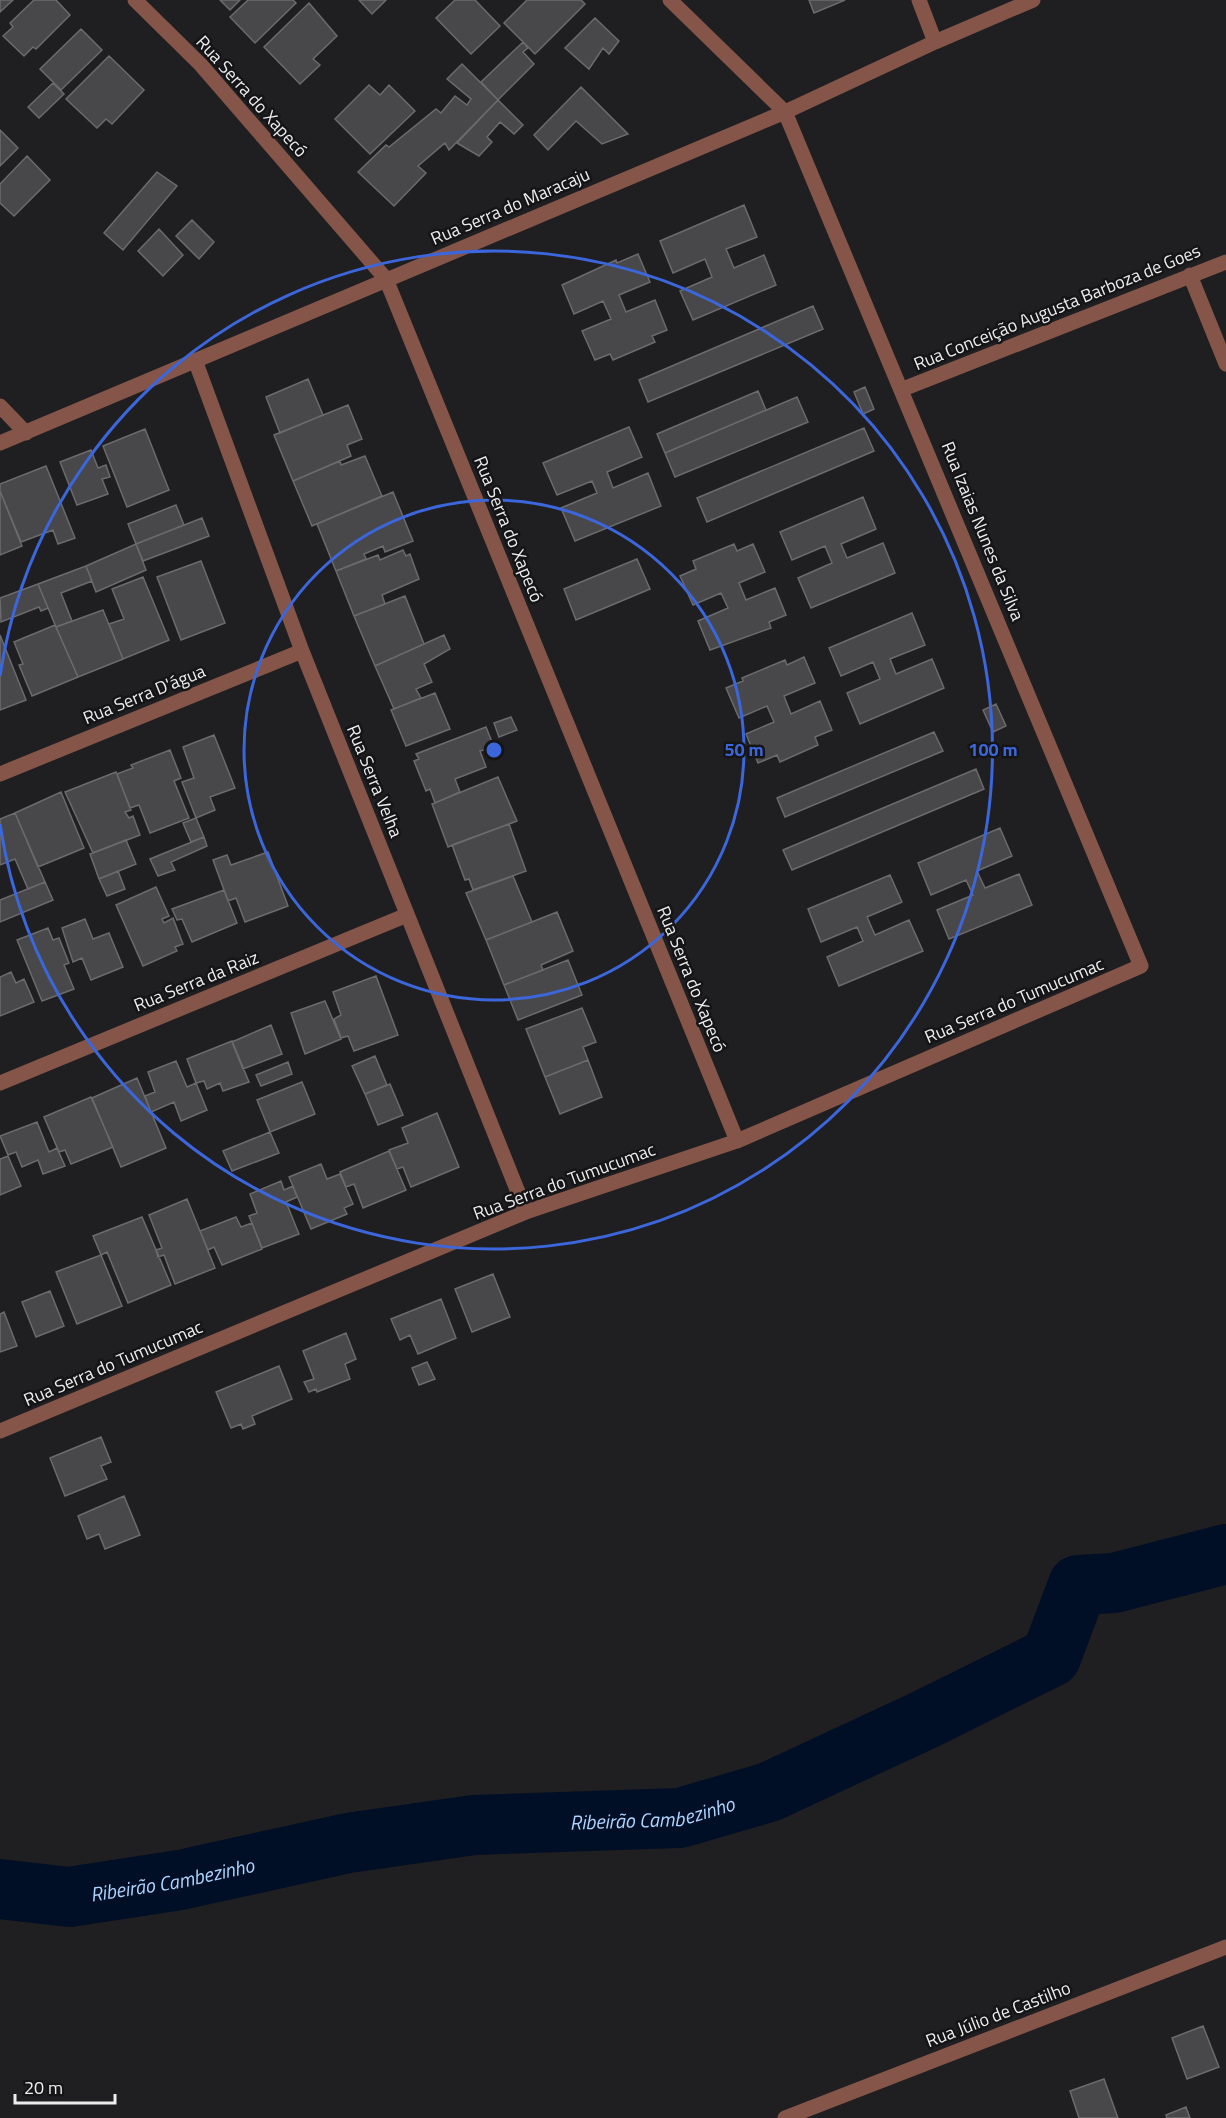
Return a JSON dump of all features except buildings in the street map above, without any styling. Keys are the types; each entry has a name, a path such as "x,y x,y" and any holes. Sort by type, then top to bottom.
{"street":[{"name":"Rua Serra do Xapecó","path":"135,0 201,65 386,279 737,1141"},
{"path":"670,0 785,112"},
{"path":"919,0 935,42"},
{"name":"Rua Serra do Maracaju","path":"0,443 785,112 935,42 1033,0"},
{"name":"Rua Izaias Nunes da Silva","path":"785,112 903,389 1142,966"},
{"name":"Rua Conceição Augusta Barboza de Goes","path":"903,389 1226,262"},
{"path":"1190,275 1226,364"},
{"name":"Rua Serra Velha","path":"195,360 302,651 526,1212"},
{"path":"0,406 26,433"},
{"name":"Rua Serra D'água","path":"0,774 302,651"},
{"name":"Rua Serra da Raiz","path":"0,1083 407,915"},
{"name":"Rua Serra do Tumucumac","path":"0,1431 526,1212 737,1141 1142,966"},
{"name":"Rua Júlio de Castilho","path":"785,2118 1226,1947"}],"waterway":[{"name":"Ribeirão Cambezinho","path":"0,1889 69,1897 180,1880 348,1843 474,1825 680,1818 769,1792 926,1719 1051,1657 1078,1585 1114,1583 1226,1554"}]}
